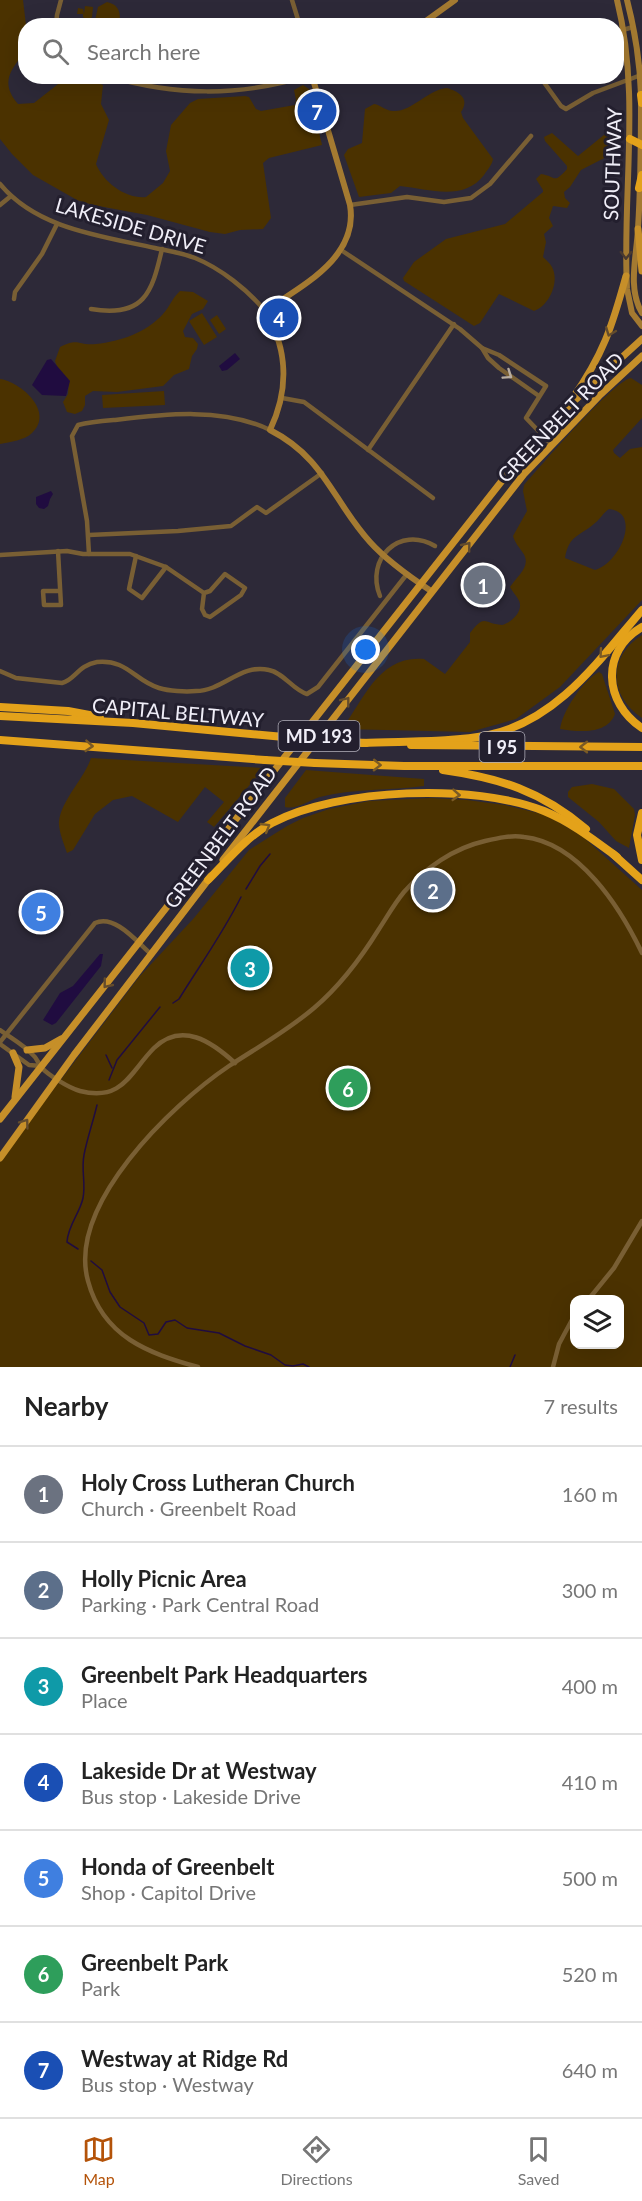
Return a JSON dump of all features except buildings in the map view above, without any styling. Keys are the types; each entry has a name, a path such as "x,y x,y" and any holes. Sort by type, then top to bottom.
{"highway":[{"path":"630,139 641,141"},
{"path":"639,188 642,175"},
{"path":"362,743 470,738 490,735 520,724 548,709 569,692 642,610"},
{"path":"642,627 621,646 612,674 613,691 620,708 642,728"},
{"path":"0,707 68,711 133,723"},
{"name":"CAPITAL BELTWAY","path":"0,716 133,723 362,743 476,747 642,747"},
{"name":"CAPITAL BELTWAY","path":"0,741 315,763 404,766 642,766"},
{"path":"404,766 473,774 526,790 562,810 588,830 642,880"},
{"path":"208,880 258,832 287,816 330,803 399,794 470,796 528,805 572,825 617,857"},
{"path":"642,813 637,835 642,860"}],"main road":[{"path":"638,229 642,271"},
{"path":"561,413 591,370 604,346 614,321 626,276"},
{"name":"GREENBELT ROAD","path":"0,1119 420,584 542,434 561,413 642,339"},
{"name":"GREENBELT ROAD","path":"0,1158 151,954 524,474 599,396 642,356"},
{"path":"27,1050 45,1048 63,1038"},
{"path":"13,1053 19,1066 20,1077 15,1100"}],"street":[{"path":"57,18 61,0"},
{"path":"292,0 298,18"},
{"path":"428,18 445,3 454,0"},
{"name":"SOUTHWAY","path":"617,0 621,18"},
{"name":"SOUTHWAY","path":"627,0 641,76 641,141 634,290 642,313"},
{"path":"624,30 633,27"},
{"name":"SOUTHWAY","path":"624,30 630,79 626,276 631,309 642,326"},
{"path":"624,81 641,76"},
{"path":"140,84 162,89 200,92 273,84"},
{"path":"265,311 326,267 341,250 350,230 350,205 314,84"},
{"path":"545,84 561,106 566,109 593,93 617,84"},
{"path":"350,205 407,197 444,202 471,198 490,184 531,136"},
{"name":"LAKESIDE DRIVE","path":"0,184 11,196 33,212 57,224 189,256 213,267 247,292 265,311 278,337 282,356 284,374 282,398 270,430"},
{"path":"0,205 11,196"},
{"path":"14,299 15,292 42,254 57,224"},
{"path":"91,309 115,311 142,300 155,281 162,249"},
{"path":"341,250 454,324 482,348 499,355 546,386 526,418 551,444"},
{"path":"368,450 454,324"},
{"path":"482,348 488,358 499,368 539,396"},
{"path":"282,398 303,401 433,498"},
{"path":"89,554 87,521 72,436 75,428 82,424 158,416 203,415 238,419 270,430 305,453 322,473 360,530 384,555 431,591"},
{"path":"89,535 231,526 256,507 266,513 322,473"},
{"path":"380,596 375,575 378,564 394,545 404,540 420,540 435,546"},
{"path":"0,555 67,550 89,554 118,553 136,556 166,567 204,592 210,591 225,574 245,588 241,595 210,616 205,615 202,609 204,592"},
{"path":"58,551 61,605 44,605 43,591 60,591"},
{"path":"136,556 129,589 142,598 166,567"},
{"path":"0,671 16,678 62,682 69,680 82,667 106,662 126,667 159,688 196,691 218,687 246,671 263,669 277,674 304,694 311,693 407,574"},
{"path":"198,1367 143,1349 123,1336 111,1324 91,1290 86,1274 85,1250 88,1230 97,1208 112,1182 148,1137 202,1087 292,1027 328,996 344,979 392,908 415,881 440,860 477,842 522,836 541,840 559,848 587,871 614,905 642,953"},
{"path":"41,1066 29,1065 0,1043 95,923 102,920 109,921 151,954"},
{"path":"0,1030 35,1056 41,1066 70,1088 82,1092 109,1091 130,1078 156,1046 177,1036 193,1036 208,1041 235,1063"},
{"path":"591,1295 614,1268 642,1221"},
{"path":"553,1367 559,1344 570,1323"}],"shaded area":[{"path":"0,0 23,0 25,18 18,18 18,61 9,77 9,90 18,104 34,103 58,84 103,85 101,104 109,120 96,164 110,183 124,192 146,197 163,183 170,171 166,151 171,125 190,103 198,99 245,96 249,97 256,109 261,111 295,105 294,90 303,85 309,89 322,145 269,158 263,163 271,218 263,229 240,230 225,234 77,200 33,175 0,139"},
{"path":"107,2 115,5 119,10 120,18 96,18 98,7"},
{"path":"85,6 93,7 91,18 84,18 83,14 77,14 78,8 83,9 84,14"},
{"path":"447,88 456,92 464,100 461,112 463,118 493,159 484,175 466,189 456,191 445,192 400,186 391,193 359,197 344,155 348,149 362,143 365,109 374,104 390,111 399,111 433,92"},
{"path":"615,126 620,127 618,151 581,170 564,192 565,198 570,203 567,208 553,206 549,218 553,226 544,234 546,242 543,257 552,267 555,280 552,293 539,308 534,311 499,294 480,323 474,326 404,281 403,278 414,262 446,239 505,224 543,192 536,179 541,174 557,178 567,169 544,137 552,133 578,156"},
{"path":"180,291 193,292 208,301 203,309 192,314 183,331 185,337 193,338 198,344 189,369 174,375 163,386 117,392 93,391 85,396 82,411 75,414 67,412 63,402 68,394 69,381 58,369 55,361 60,347 75,342 105,343 141,331 156,321"},
{"path":"202,313 217,337 204,345 189,321"},
{"path":"217,315 226,329 219,334 210,320"},
{"path":"235,353 240,359 227,370 222,371 219,366"},
{"path":"51,359 70,381 66,396 42,395 32,385 47,360"},
{"path":"631,378 642,385 642,418 613,450 620,458 630,449 642,447 642,600 560,687 516,719 470,732 342,729 374,681 384,671 408,660 424,659 445,674 470,642 470,633 479,623 485,621 502,625 517,615 520,604 510,587 525,567 526,562 513,536 527,511 524,485 577,425 622,382","holes":["609,509 619,512 626,528 624,538 612,558 604,565 595,570 565,558 569,544 576,536 595,523"]},
{"path":"0,379 8,381 25,392 38,407 40,416 38,425 32,433 0,444"},
{"path":"164,391 165,405 103,408 102,395"},
{"path":"51,491 53,494 48,506 44,509 39,508 36,504 36,497"},
{"path":"642,635 642,718 623,699 616,677 623,654"},
{"path":"599,672 602,674 615,714 611,721 599,729 575,731 560,729 574,697 586,682"},
{"path":"91,758 264,768 214,827 207,822 224,802 205,787 178,822 132,796 113,800 95,814 73,850 67,853 59,829 61,813"},
{"path":"306,770 424,779 424,786 345,792 320,797 294,807 285,807 285,798"},
{"path":"592,784 614,789 634,809 629,848 616,841 599,822 568,797 568,792 572,787"},
{"path":"431,798 505,805 546,815 582,836 642,890 642,1367 0,1367 0,1162 139,977 194,918 249,850 287,826 329,809 369,801"},
{"path":"100,954 103,954 101,966 56,1023 52,1025 43,1020 60,993 73,986"}],"waterway":[{"path":"246,889 270,854"},
{"path":"173,1003 179,999 241,897"},
{"path":"109,1080 117,1060 160,1007"},
{"path":"106,1055 112,1068"},
{"path":"78,1249 67,1242 83,1198 84,1155 97,1105"},
{"path":"91,1261 102,1270 110,1292 120,1307 144,1323 149,1335 158,1334 166,1322 175,1320 187,1328 219,1333 245,1346 271,1355 285,1365 303,1364 309,1367"},
{"path":"510,1367 515,1355"}],"place":[{"name":"Westway at Ridge Rd","path":"317,111"},
{"name":"Lakeside Dr at Westway","path":"279,318"},
{"name":"Holy Cross Lutheran Church","path":"483,585"},
{"name":"Holly Picnic Area","path":"433,890"},
{"name":"Honda of Greenbelt","path":"41,912"},
{"name":"Greenbelt Park Headquarters","path":"250,968"},
{"name":"Greenbelt Park","path":"348,1088"}]}
